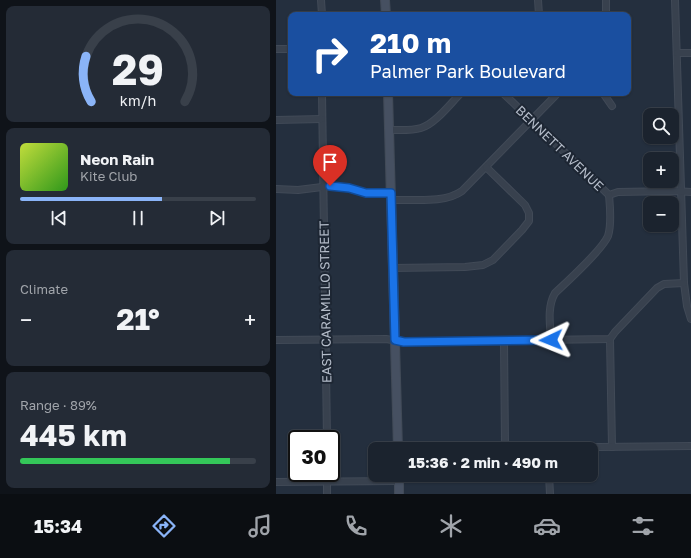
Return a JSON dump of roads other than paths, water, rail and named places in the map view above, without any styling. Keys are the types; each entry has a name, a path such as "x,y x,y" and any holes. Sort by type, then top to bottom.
{"main road":[{"path":"385,0 386,12"},
{"path":"388,96 398,442"},
{"path":"399,482 399,494"}],"street":[{"path":"321,0 322,12"},
{"path":"538,0 539,12"},
{"path":"606,0 606,12"},
{"path":"675,0 684,283 685,299 691,319"},
{"path":"276,49 288,49"},
{"path":"677,53 691,53"},
{"name":"EAST CARAMILLO STREET","path":"322,96 327,430"},
{"path":"389,130 415,130 426,126 435,120 458,96"},
{"name":"BENNETT AVENUE","path":"506,96 609,195 618,192 691,192"},
{"path":"276,189 298,190 330,186 349,188 366,193 391,197 439,199 452,197 462,191 555,96"},
{"path":"605,96 612,106"},
{"path":"276,120 322,119"},
{"path":"393,268 465,267 483,265 493,260 522,230 529,221 528,209 486,167"},
{"path":"551,340 551,302 555,293 608,237 610,227 609,195"},
{"path":"612,447 610,339 657,288 664,284 684,283"},
{"path":"276,340 395,340 404,342 610,339"},
{"path":"504,341 505,442"},
{"path":"598,447 691,446"},
{"path":"340,480 368,479"},
{"path":"276,482 288,482"},
{"path":"327,494 328,482"},
{"path":"549,482 550,494"}]}
